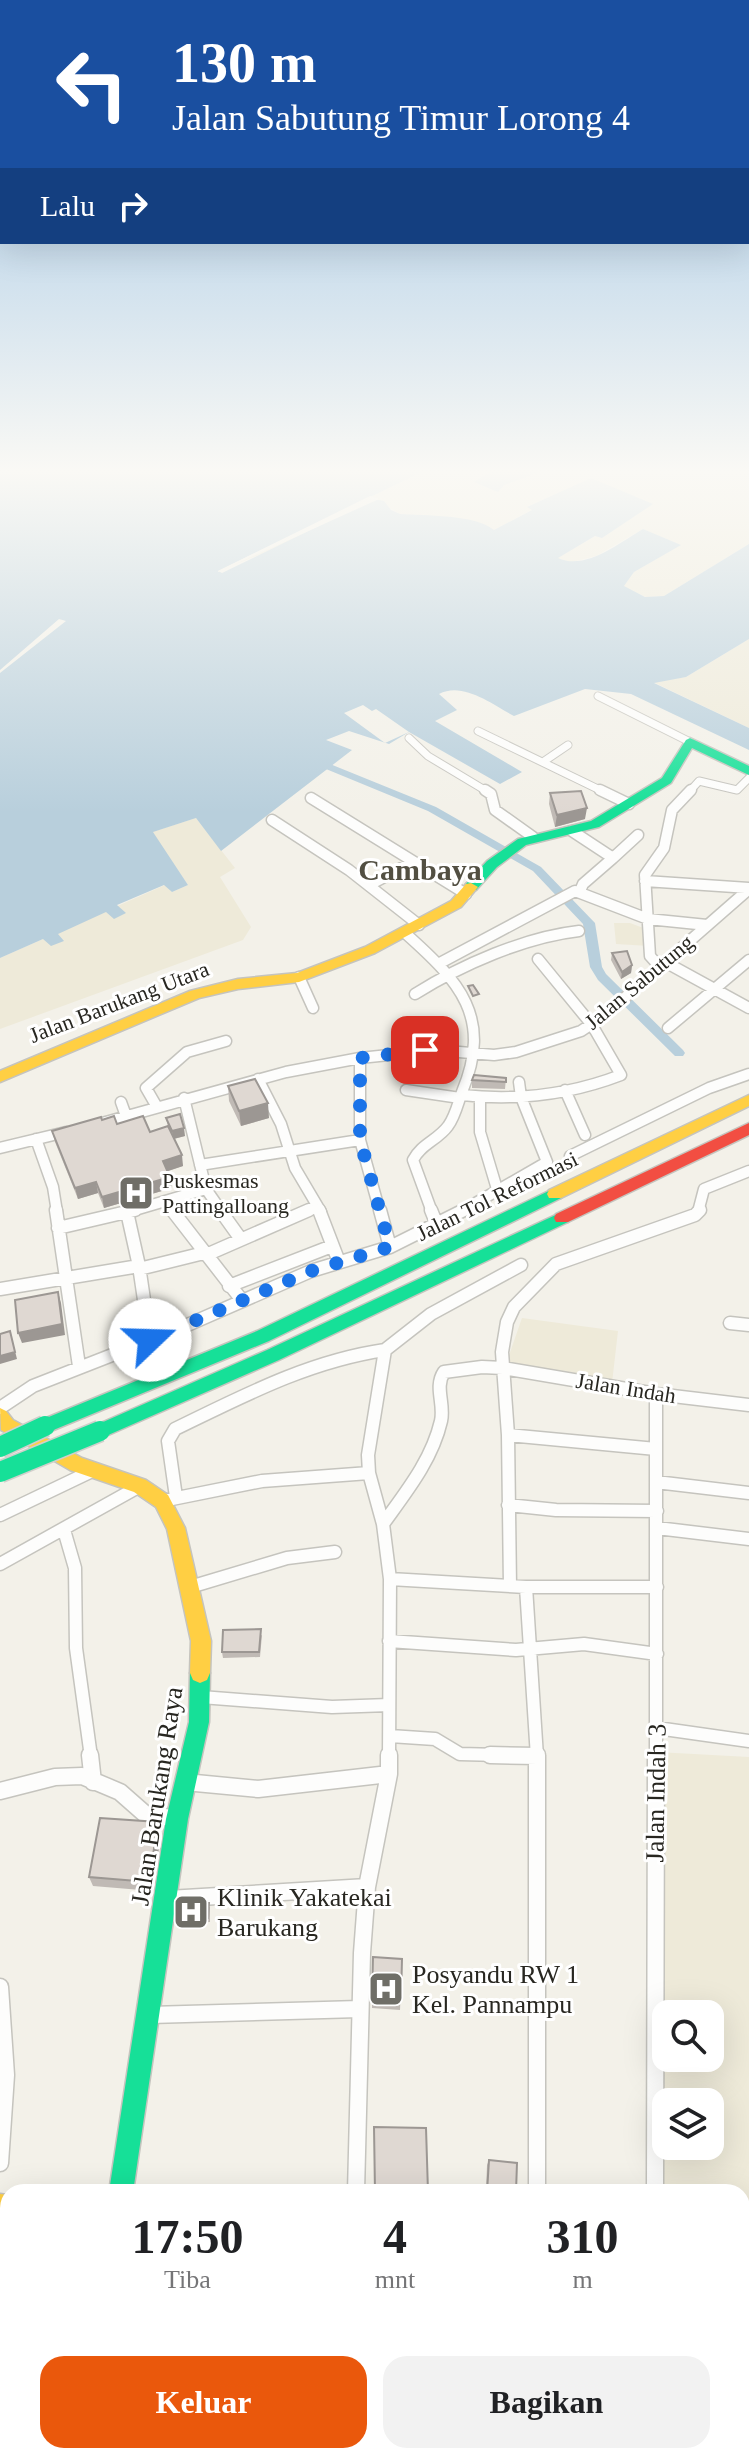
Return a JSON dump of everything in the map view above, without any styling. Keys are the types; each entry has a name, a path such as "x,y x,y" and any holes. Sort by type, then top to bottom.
{"main road":[{"path":"690,742 749,771"},
{"name":"Jalan Barukang Utara","path":"0,1077 195,994 238,984 299,977 353,958 450,908 506,853 533,837 595,824 629,804 672,775 690,742"},
{"name":"Jalan Tol Reformasi","path":"0,1447 263,1336 749,1100"},
{"path":"0,1472 273,1355 749,1129"},
{"path":"0,1416 7,1425 92,1471 169,1499"},
{"name":"Jalan Barukang Raya","path":"122,2184 168,1899 177,1819 199,1722 201,1697 201,1641 169,1499"}],"street":[{"path":"598,696 690,742"},
{"path":"478,731 629,804"},
{"path":"409,738 428,756 491,794 495,810 533,837"},
{"path":"543,762 568,745"},
{"path":"749,778 739,790 698,781 672,810 664,848 649,868 645,881 650,956 749,1008"},
{"path":"311,798 466,894"},
{"path":"272,820 369,885 440,963 474,1022 475,1053 448,1129 419,1150 413,1160 437,1225"},
{"path":"572,831 613,858"},
{"path":"580,891 583,884 638,835"},
{"path":"369,885 413,862"},
{"path":"645,881 749,888"},
{"name":"Jalan Sabutung","path":"90,1126 258,1079 360,1058 436,1050 516,1052 554,1041 592,1025 749,888"},
{"path":"440,963 564,896 580,891 648,919 707,925"},
{"path":"415,994 447,974 554,934 579,931"},
{"path":"406,1090 459,1100 521,1097 536,1090 565,1090 619,1077 619,1069 592,1025 538,959"},
{"path":"668,1028 749,960"},
{"path":"299,977 313,1008"},
{"path":"157,1107 146,1088 187,1052 226,1041"},
{"path":"360,1058 360,1140 390,1247"},
{"path":"570,1156 709,1088 749,1074"},
{"path":"258,1079 291,1152 295,1168 317,1206 339,1262"},
{"path":"0,1408 33,1386 150,1340 241,1299 339,1262 390,1247 437,1225 547,1162 521,1097 519,1082"},
{"path":"565,1090 585,1135"},
{"path":"184,1098 206,1189 240,1238"},
{"path":"480,1098 480,1132 497,1189"},
{"path":"121,1102 126,1116"},
{"path":"0,1148 76,1129"},
{"path":"36,1139 53,1187 79,1366"},
{"path":"200,1165 360,1140"},
{"path":"510,1586 508,1435 502,1352 507,1322 514,1307 547,1270 569,1258 695,1215 701,1209 704,1189 749,1171"},
{"path":"58,1228 206,1189"},
{"path":"165,1201 241,1299"},
{"path":"0,1289 139,1268 205,1254 317,1206"},
{"path":"127,1212 150,1340"},
{"path":"229,1286 332,1246"},
{"path":"369,1473 273,1480 169,1499 168,1441 175,1429 311,1367 350,1354 385,1350 431,1314 521,1265"},
{"path":"730,1323 749,1325"},
{"path":"356,2184 359,2009 367,1887 389,1774 390,1579 383,1524 369,1473 368,1455 385,1350"},
{"name":"Jalan Indah","path":"383,1524 429,1458 442,1414 441,1373 482,1367 503,1368 656,1394 749,1405"},
{"name":"Jalan Indah 3","path":"655,2184 656,1394"},
{"path":"508,1435 656,1449"},
{"path":"0,1515 92,1471"},
{"path":"656,1482 749,1493"},
{"path":"0,1564 140,1486"},
{"path":"508,1505 556,1510 657,1511"},
{"path":"657,1528 749,1539"},
{"path":"64,1530 75,1568 76,1648 86,1707 93,1782"},
{"path":"190,1587 287,1558 335,1552"},
{"path":"390,1579 526,1587 657,1587"},
{"path":"526,1587 537,1756 537,2184"},
{"path":"389,1641 532,1649 584,1644 657,1654"},
{"path":"201,1697 332,1707 389,1705"},
{"path":"657,1728 749,1741"},
{"path":"390,1736 435,1739 460,1754 537,1756"},
{"path":"185,1782 258,1789 389,1774"},
{"path":"0,1791 55,1777 82,1776 120,1792 145,1814 177,1819"},
{"path":"168,1899 367,1887"},
{"path":"0,1987 7,2104 0,2163"},
{"path":"150,2015 359,2009"}],"shaded area":[{"path":"626,583 685,583 664,596 646,597 623,587"},
{"path":"749,639 749,728 653,682 686,677"},
{"path":"196,818 235,868 220,877 251,927 243,940 0,1029 0,958 165,885 172,892 188,885 152,832"},
{"path":"614,923 630,923 646,929 649,946 616,944"},
{"path":"522,1318 618,1331 612,1383 506,1364"},
{"path":"657,1752 749,1757 749,2184 655,2184 655,2160 724,2160 724,2088 655,2088 656,2072 724,2072 724,2000 656,2000"}],"water":[{"path":"0,583 626,583 624,586 645,597 664,596 685,583 749,583 749,639 686,677 654,683 749,728 749,750 631,694 585,689 514,716 468,692 448,691 439,694 457,710 435,721 522,772 500,784 409,732 389,744 349,731 326,740 352,750 221,851 196,818 153,832 188,885 172,892 164,885 117,905 126,913 114,919 106,912 58,934 64,941 51,946 43,939 0,958 0,673 66,621 59,619 0,670"}],"pier":[{"path":"363,705 372,711 376,709 409,732 385,743 344,713"}],"building":[{"path":"581,791 587,808 557,815 550,793"},
{"path":"627,951 632,965 622,972 612,953"},
{"path":"473,985 479,994 473,996 468,986"},
{"path":"474,1075 506,1078 506,1082 472,1080"},
{"path":"255,1079 268,1103 239,1111 228,1086"},
{"path":"180,1114 184,1128 172,1131 166,1118"},
{"path":"114,1116 117,1124 143,1116 150,1132 168,1126 182,1155 163,1161 170,1177 102,1197 96,1182 75,1188 52,1131"},
{"path":"58,1292 62,1324 18,1333 15,1300"},
{"path":"10,1331 15,1352 0,1356 0,1334"},
{"path":"261,1629 259,1652 222,1652 223,1630"},
{"path":"100,1818 158,1822 149,1882 89,1877"},
{"path":"209,1903 208,1918 175,1919 177,1905"},
{"name":"Posyandu RW 1 Kel. Pannampu","path":"373,1957 402,1959 401,1999 372,1997"},
{"path":"374,2127 426,2128 428,2184 375,2184"},
{"path":"489,2160 517,2163 516,2184 488,2184"}],"waterway":[{"path":"330,767 432,809 537,869 589,923 596,967 602,977 679,1053"}],"traffic: fast":[{"path":"471,887 492,864 522,842 595,824 667,780 690,742 749,771"},
{"path":"45,1426 263,1336 555,1194"},
{"path":"100,1431 273,1355 562,1218"},
{"path":"0,1447 45,1426"},
{"path":"0,1472 100,1431"},
{"path":"122,2184 177,1819 199,1722 200,1673"}],"traffic: slow":[{"path":"0,1077 195,994 238,984 299,977 370,950 456,904 471,887"},
{"path":"555,1194 749,1100"},
{"path":"0,1416 7,1425 76,1464 140,1486 162,1501 176,1528 201,1641 200,1673"}],"traffic: jam":[{"path":"562,1218 749,1129"}],"place":[{"name":"Puskesmas Pattingalloang","path":"136,1193"},
{"name":"Klinik Yakatekai Barukang","path":"191,1912"},
{"name":"Posyandu RW 1 Kel. Pannampu","path":"386,1989"}],"district":[{"name":"Cambaya","path":"420,869"}],"route":[{"path":"150,1340 311,1271 390,1247 360,1140 360,1058 425,1050"}]}
